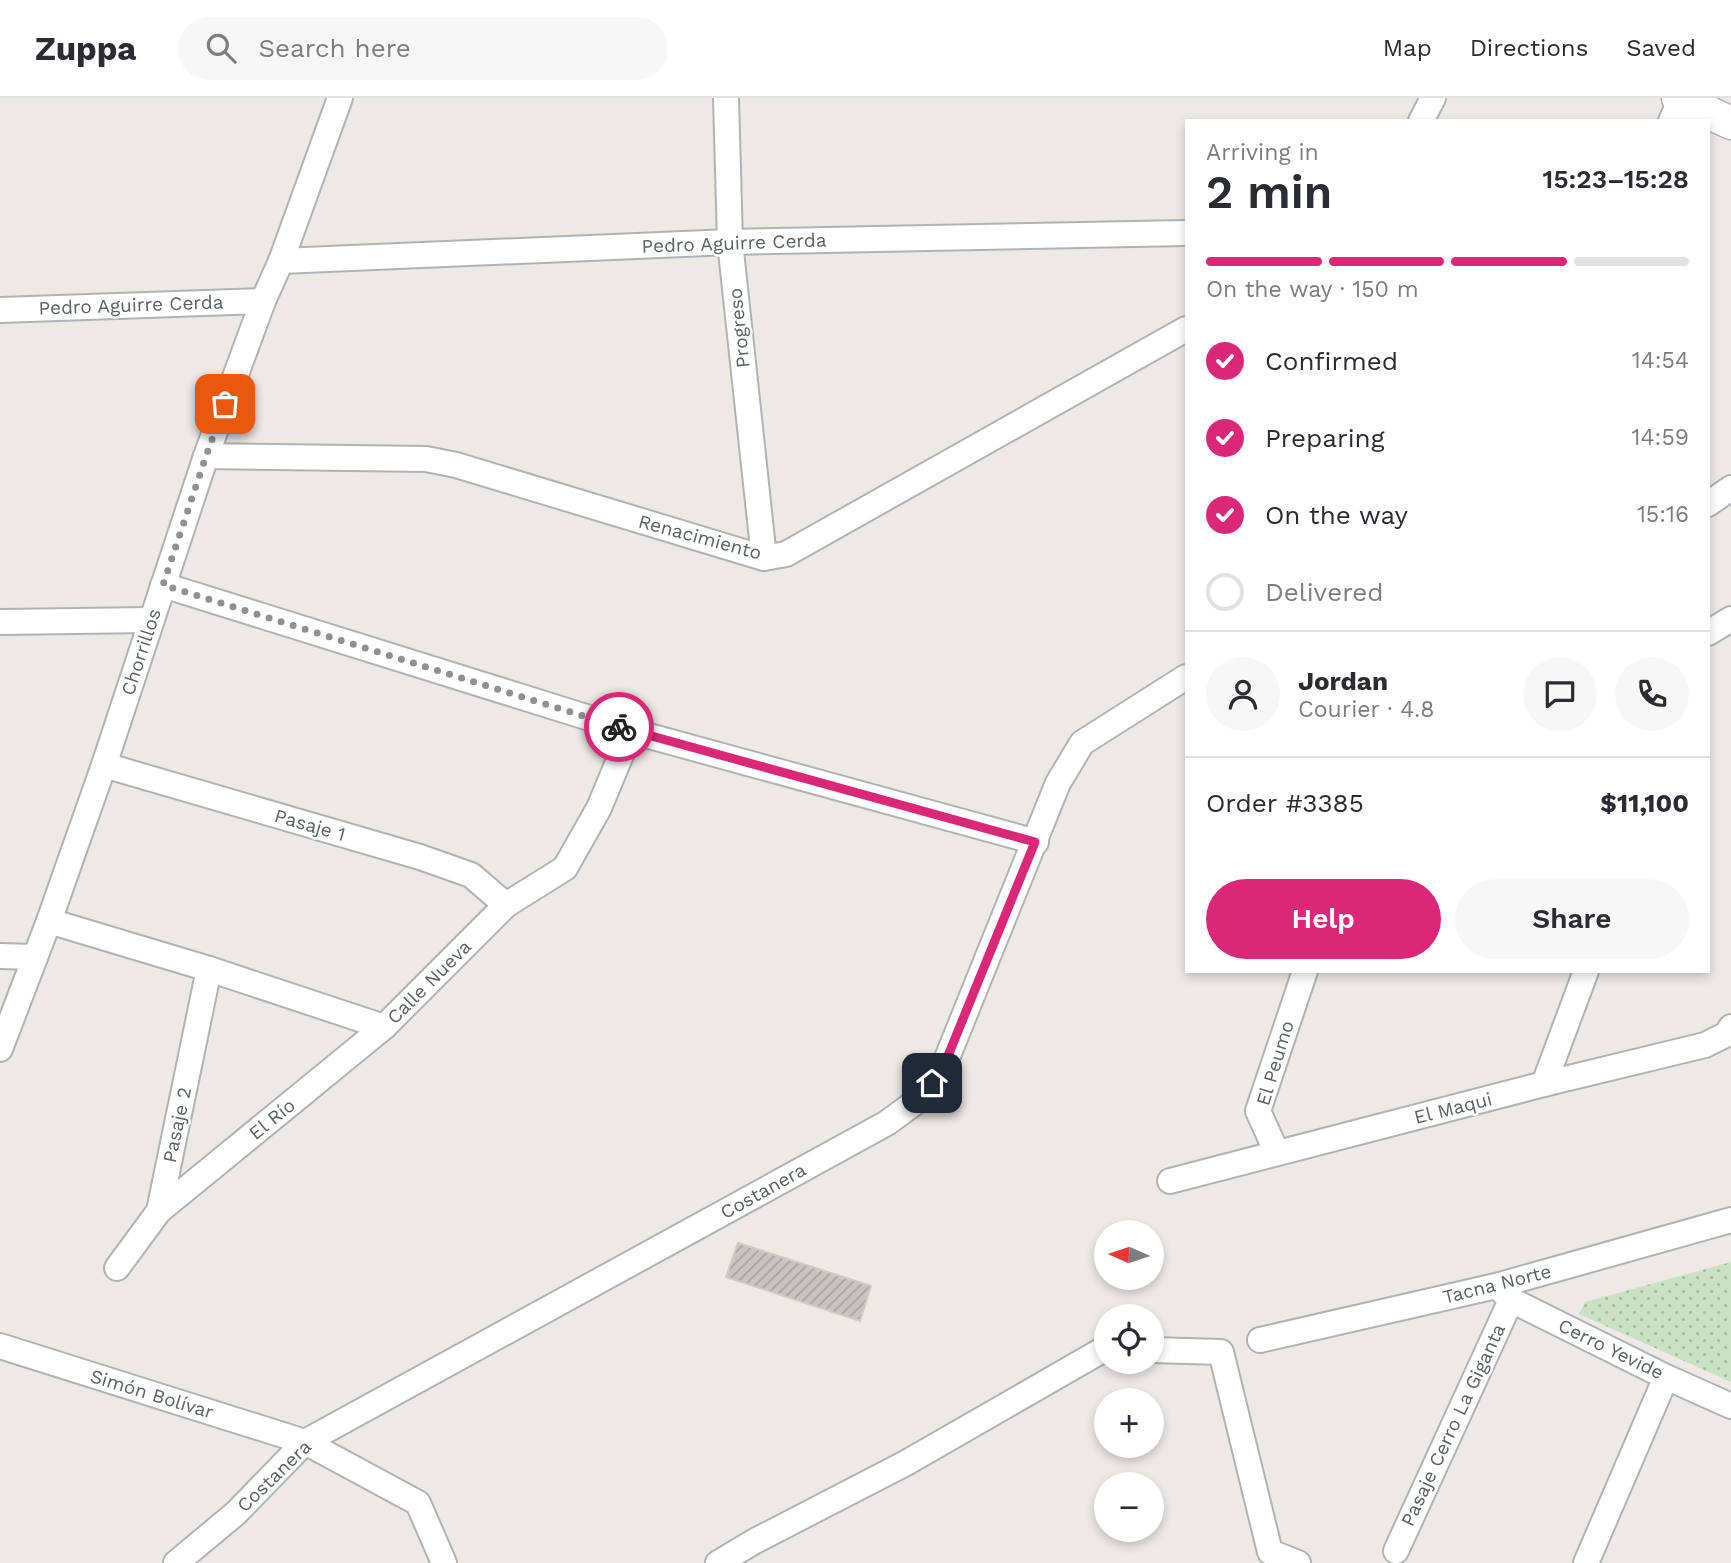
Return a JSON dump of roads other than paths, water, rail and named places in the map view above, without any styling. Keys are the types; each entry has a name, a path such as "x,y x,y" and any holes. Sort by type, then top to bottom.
{"street":[{"name":"Chorrillos","path":"0,1049 50,921 206,456 340,98"},
{"name":"Progreso","path":"726,98 730,243 764,558"},
{"path":"1422,119 1433,98"},
{"path":"1676,106 1731,123"},
{"name":"Pedro Aguirre Cerda","path":"281,261 730,243 1185,233"},
{"name":"Pedro Aguirre Cerda","path":"0,310 263,301"},
{"name":"Renacimiento","path":"206,456 426,458 764,558 786,554 1185,329"},
{"path":"1710,503 1731,488"},
{"path":"163,585 631,731 1035,842"},
{"path":"1710,632 1731,619"},
{"path":"0,622 151,620"},
{"name":"Costanera","path":"176,1563 236,1513 305,1442 887,1123 921,1098 943,1068 1058,783 1082,743 1185,678"},
{"name":"Calle Nueva","path":"50,921 209,969 384,1027 506,905 565,868 599,808 631,731"},
{"name":"Pasaje 1","path":"103,765 433,861 471,875 506,905"},
{"path":"0,956 35,957"},
{"name":"Pasaje 2","path":"117,1268 159,1211 209,969"},
{"name":"El Peumo","path":"1277,1153 1258,1111 1304,973"},
{"path":"1544,1084 1585,973"},
{"name":"El Río","path":"159,1211 384,1027"},
{"name":"El Maqui","path":"1170,1181 1704,1045 1727,1034 1731,1027"},
{"name":"Tacna Norte","path":"1260,1340 1504,1293 1731,1220"},
{"name":"Cerro Yevide","path":"1504,1293 1666,1377 1731,1406"},
{"name":"Pasaje Cerro La Giganta","path":"1396,1551 1504,1293"},
{"name":"Simón Bolívar","path":"0,1346 305,1442 418,1503 444,1563"},
{"path":"1164,1350 1222,1352 1272,1557 1298,1563"},
{"path":"718,1563 906,1463 1094,1355"},
{"path":"1586,1563 1666,1377"}]}
